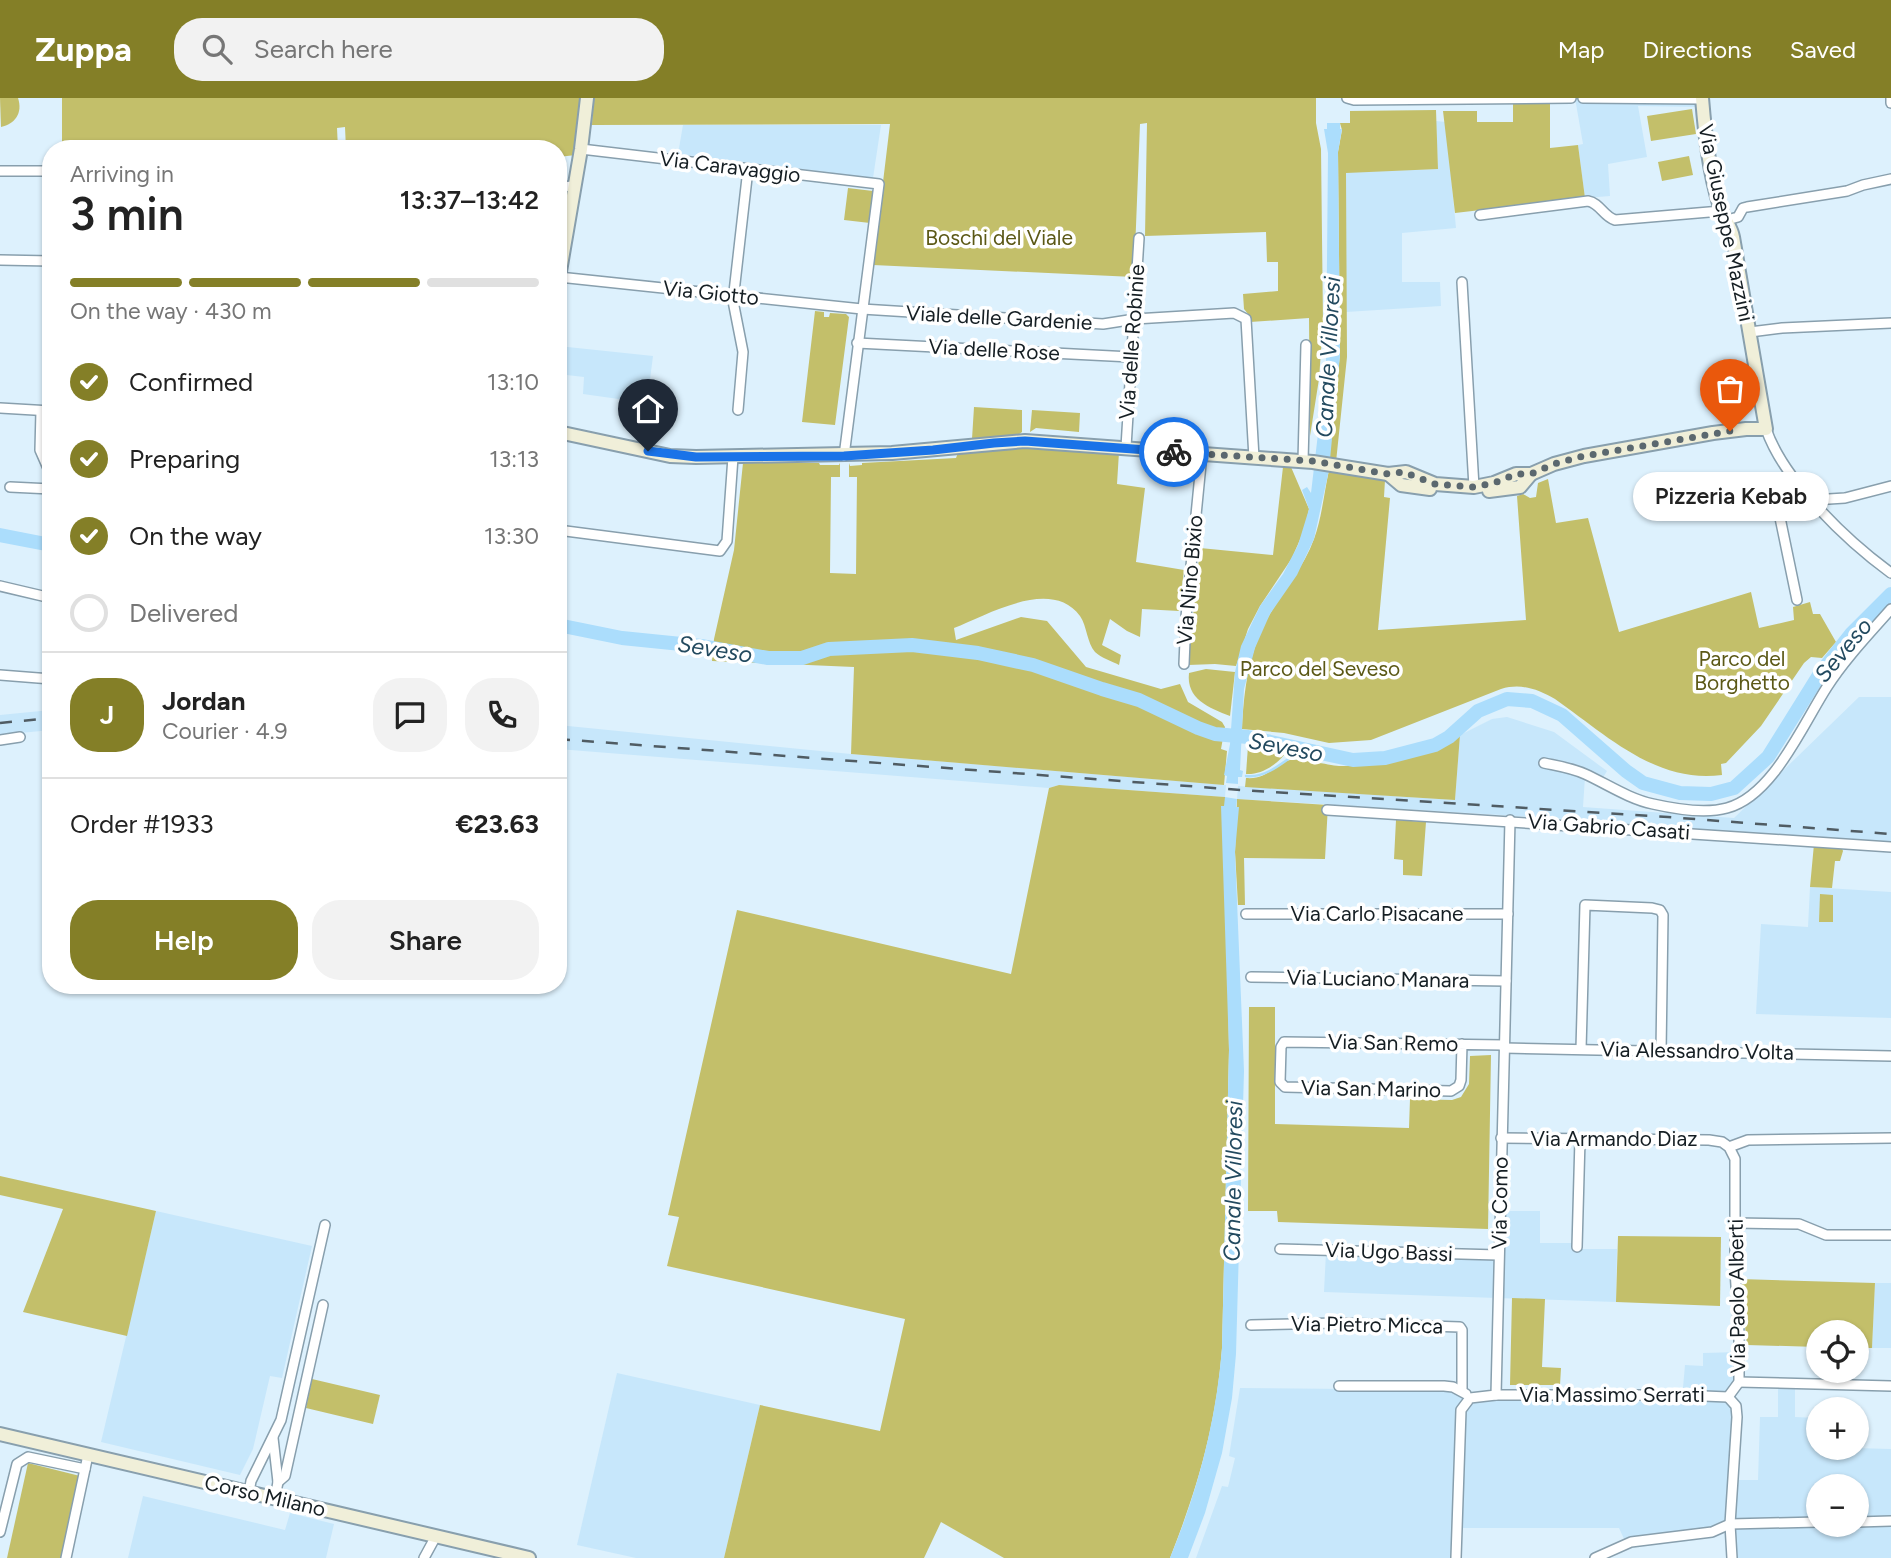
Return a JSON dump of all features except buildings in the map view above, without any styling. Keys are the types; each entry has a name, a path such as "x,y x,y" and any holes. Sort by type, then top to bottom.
{"street":[{"path":"567,230 587,98"},
{"path":"1347,98 1571,98"},
{"path":"1583,98 1702,98"},
{"name":"Via Giuseppe Mazzini","path":"1702,98 1709,154 1724,216 1733,237 1766,429 1771,443 1811,498 1844,536 1891,573"},
{"name":"Via Caravaggio","path":"581,149 879,184 862,309"},
{"path":"737,410 743,352 733,296 748,170"},
{"path":"0,171 42,171"},
{"path":"1480,215 1588,201 1596,203 1605,216 1615,220 1738,217 1741,210 1747,207 1847,191 1891,179"},
{"path":"567,186 575,186"},
{"name":"Via delle Robinie","path":"1126,447 1139,238"},
{"path":"0,260 42,261"},
{"name":"Via Giotto","path":"567,274 733,296 862,309"},
{"path":"1462,282 1474,487"},
{"path":"844,456 862,309"},
{"name":"Viale delle Gardenie","path":"862,309 1103,324 1135,319 1241,314 1246,319 1254,458"},
{"path":"1749,332 1891,323"},
{"name":"Via delle Rose","path":"857,343 1131,357"},
{"path":"1306,345 1308,461"},
{"path":"0,408 42,411"},
{"path":"567,434 670,456 844,456 1010,442 1126,447 1308,461 1388,474 1406,472 1435,484 1474,487 1516,474 1531,474 1584,456 1713,433 1766,429"},
{"path":"42,437 42,455"},
{"name":"Via Nino Bixio","path":"1184,664 1202,454"},
{"path":"567,531 716,552 724,548 727,541 733,457"},
{"path":"1388,474 1401,485 1470,493 1520,487 1531,474"},
{"path":"1797,600 1777,508 1811,498 1845,498 1891,486"},
{"path":"10,488 42,489"},
{"path":"0,586 42,596"},
{"path":"1544,763 1571,769 1652,804 1701,810 1736,805 1753,793 1783,760 1834,677 1891,609"},
{"path":"0,675 42,678"},
{"path":"0,740 20,737"},
{"name":"Via Gabrio Casati","path":"1327,810 1891,847"},
{"name":"Via Como","path":"1496,1395 1510,820"},
{"path":"1581,1049 1585,905 1655,908 1661,911 1661,1052"},
{"name":"Via Carlo Pisacane","path":"1246,914 1508,915"},
{"name":"Via Luciano Manara","path":"1251,977 1506,981"},
{"name":"Via San Remo","path":"1282,1043 1504,1046"},
{"name":"Via San Marino","path":"1282,1043 1280,1082 1285,1087 1445,1092 1460,1086 1462,1044"},
{"name":"Via Alessandro Volta","path":"1504,1046 1891,1056"},
{"name":"Via Armando Diaz","path":"1501,1138 1709,1140 1722,1142 1729,1147 1748,1140 1891,1138"},
{"path":"1577,1247 1580,1139"},
{"name":"Via Paolo Alberti","path":"1729,1147 1735,1159 1735,1270 1739,1333 1739,1382 1728,1397 1736,1406 1737,1417 1730,1524 1732,1558"},
{"path":"1736,1223 1799,1224 1826,1235 1891,1235"},
{"path":"249,1492 251,1481 281,1420 325,1226"},
{"name":"Via Ugo Bassi","path":"1280,1249 1498,1255"},
{"path":"278,1482 285,1476 323,1305"},
{"name":"Via Pietro Micca","path":"1251,1325 1337,1322 1460,1327 1466,1394"},
{"path":"1739,1382 1891,1386"},
{"path":"1339,1387 1444,1386 1466,1394 1496,1395"},
{"path":"1456,1558 1460,1417 1466,1394"},
{"name":"Via Massimo Serrati","path":"1496,1395 1728,1397"},
{"name":"Corso Milano","path":"0,1434 529,1558"},
{"path":"273,1436 278,1482 275,1498"},
{"path":"66,1558 89,1455"},
{"path":"0,1532 18,1464 22,1459 28,1457 85,1469"},
{"path":"1869,1521 1891,1521"},
{"path":"1600,1556 1631,1542 1712,1532 1730,1524 1806,1522"},
{"path":"424,1558 436,1536"}],"shaded area":[{"path":"1575,98 1701,98 1702,107 1638,106 1647,157 1608,164 1610,196 1585,198 1578,145 1583,144"},
{"path":"1436,121 1446,122 1456,228 1402,233 1402,282 1440,282 1441,306 1346,312 1346,172 1438,169"},
{"path":"683,125 881,125 873,178 678,154"},
{"path":"567,347 653,356 647,403 583,394 584,377 567,375"},
{"path":"1859,697 1891,697 1891,844 1565,819 1237,799 1238,786 1455,800 1460,735 1492,719 1507,717 1554,732 1607,771 1599,784 1585,777 1583,807 1734,818"},
{"path":"42,711 42,731 0,735 0,715"},
{"path":"567,726 851,754 1226,785 1225,797 1059,785 1049,788 567,750"},
{"path":"1810,887 1891,892 1891,1018 1756,1014 1761,924 1808,927"},
{"path":"156,1211 312,1246 282,1378 270,1376 253,1449 240,1475 101,1442"},
{"path":"1502,1211 1540,1211 1540,1243 1574,1243 1575,1249 1617,1249 1616,1302 1324,1292 1326,1252 1500,1257"},
{"path":"1875,1283 1891,1283 1891,1348 1872,1348"},
{"path":"1739,1352 1738,1384 1728,1399 1734,1407 1732,1480 1758,1480 1760,1417 1778,1417 1778,1388 1795,1389 1795,1417 1806,1417 1806,1460 1869,1460 1869,1448 1891,1449 1891,1558 1730,1558 1729,1526 1625,1541 1619,1528 1462,1528 1460,1558 1196,1558 1222,1486 1228,1487 1235,1458 1229,1456 1240,1388 1451,1390 1470,1403 1497,1399 1542,1398 1682,1399 1685,1365 1703,1366 1703,1353"},
{"path":"617,1373 760,1405 724,1558 636,1558 577,1545"},
{"path":"143,1496 285,1530 290,1513 334,1524 326,1558 128,1558"}],"green space":[{"path":"0,98 18,98 19,103 17,117 1,127"},
{"path":"62,98 583,98 576,155 567,156 567,140 346,140 345,127 337,128 338,140 62,140"},
{"name":"Boschi del Viale","path":"593,98 1316,98 1316,123 1321,149 1323,323 1319,379 1310,436 1309,318 1250,322 1244,309 1243,294 1278,291 1278,262 1267,262 1266,232 1145,236 1147,123 1140,124 1134,277 873,265 890,124 592,125"},
{"path":"1513,103 1550,103 1550,148 1578,145 1585,198 1455,213 1443,111 1477,111 1477,122 1513,122"},
{"path":"1692,109 1696,134 1651,141 1647,116"},
{"path":"1436,110 1438,169 1346,173 1347,357 1336,462 1328,460 1340,355 1340,123 1350,123 1350,111"},
{"path":"1689,156 1693,175 1662,181 1658,162"},
{"path":"848,188 873,191 870,223 844,220"},
{"path":"815,311 824,312 824,317 829,317 830,313 846,314 849,317 835,425 802,422"},
{"path":"974,407 1022,410 1022,432 1018,435 972,439"},
{"path":"1032,410 1080,413 1079,432 1036,428 1030,432"},
{"path":"1015,447 1119,452 1117,484 1145,488 1136,562 1184,570 1179,611 1142,609 1140,637 1110,619 1102,645 1121,655 1119,665 1095,652 1080,616 1068,605 1053,600 1018,602 984,615 954,628 956,640 1021,617 1047,621 1086,667 1161,689 1180,684 1188,702 1222,722 1225,727 1221,749 1227,751 1224,785 851,754 854,667 712,661 714,639 734,550 743,463 840,463 840,477 831,477 830,573 856,574 857,477 849,477 849,463 850,466 956,458 958,453"},
{"path":"1283,467 1291,467 1309,509 1305,528 1292,558 1248,629 1236,666 1188,665 1200,548 1273,555"},
{"name":"Parco del Seveso","path":"1329,470 1385,480 1384,497 1390,498 1378,630 1526,620 1517,496 1523,494 1530,498 1536,497 1538,483 1548,479 1556,523 1588,518 1619,632 1751,592 1759,628 1794,620 1793,607 1810,602 1813,614 1820,614 1836,642 1822,658 1811,657 1804,663 1761,726 1726,763 1721,764 1722,775 1698,776 1653,764 1612,741 1555,699 1522,687 1501,689 1371,740 1329,743 1284,733 1242,729 1252,655 1270,614 1310,549 1319,522"},
{"path":"1206,669 1235,672 1230,716 1207,706 1191,690 1189,673"},
{"path":"1460,735 1455,800 1245,787 1246,778 1266,774 1290,760 1339,766 1386,762 1432,748"},
{"path":"1248,746 1284,755 1267,769 1246,774"},
{"path":"1059,785 1225,797 1229,1050 1222,1348 1215,1403 1204,1455 1170,1558 1004,1558 941,1522 924,1558 724,1558 760,1405 880,1431 905,1319 667,1266 679,1217 668,1215 737,910 1011,974 1049,788"},
{"path":"1237,799 1328,805 1325,859 1244,858 1245,905 1238,905 1235,852"},
{"path":"1396,820 1426,822 1422,876 1403,875 1403,860 1394,859"},
{"path":"1814,844 1841,846 1843,851 1840,861 1835,861 1832,888 1810,887"},
{"path":"1820,894 1833,895 1833,922 1819,922"},
{"path":"1249,1007 1275,1007 1275,1124 1409,1128 1410,1099 1452,1100 1461,1097 1469,1084 1470,1056 1491,1055 1488,1229 1278,1222 1277,1211 1248,1211"},
{"path":"0,1176 156,1211 127,1336 23,1312 63,1209 0,1195"},
{"path":"1618,1236 1721,1237 1720,1306 1616,1302"},
{"path":"1740,1279 1875,1283 1872,1348 1869,1348 1869,1320 1806,1320 1806,1347 1747,1345"},
{"path":"1512,1298 1545,1299 1542,1367 1561,1368 1560,1385 1510,1385"},
{"path":"312,1379 380,1395 373,1424 306,1408"},
{"path":"28,1463 80,1476 62,1558 7,1558"}],"water":[{"path":"1327,123 1340,123 1342,129 1338,152 1340,355 1329,470 1314,539 1297,575 1270,614 1255,648 1244,689 1240,770 1243,771 1242,777 1238,777 1238,784 1226,783 1227,776 1224,775 1230,744 1235,672 1241,646 1260,606 1283,574 1298,545 1309,509 1302,490 1307,487 1311,493 1326,366 1328,153 1324,129 1327,129"},
{"name":"Canale Villoresi","path":"1225,797 1237,799 1236,807 1239,807 1235,852 1244,1071 1236,1354 1232,1398 1222,1453 1205,1513 1188,1558 1170,1558 1204,1455 1222,1348 1229,1050 1221,806 1224,806"}],"waterway":[{"name":"Seveso","path":"0,535 42,543"},
{"name":"Seveso","path":"567,627 622,638 701,646 768,658 802,658 829,649 912,645 978,653 1033,665 1139,700 1215,734 1248,737 1353,760 1385,758 1435,745 1449,737 1478,711 1507,699 1532,701 1562,715 1643,783 1680,793 1711,794 1734,788 1768,757 1821,672 1851,634 1891,594"},
{"path":"1246,776 1268,772 1302,749"}],"railway":[{"path":"0,723 42,719"},
{"path":"567,740 1241,790 1891,834"}],"way so far":[{"path":"1174,452 1313,461 1388,474 1403,472 1435,484 1474,487 1485,486 1516,474 1531,474 1584,456 1730,431"}],"place":[{"name":"Pizzeria Kebab","path":"1730,431"}],"route":[{"path":"648,451 670,456 696,457 844,456 1025,441 1174,452"}],"park label":[{"name":"Parco del Borghetto","path":"1742,671"}]}
